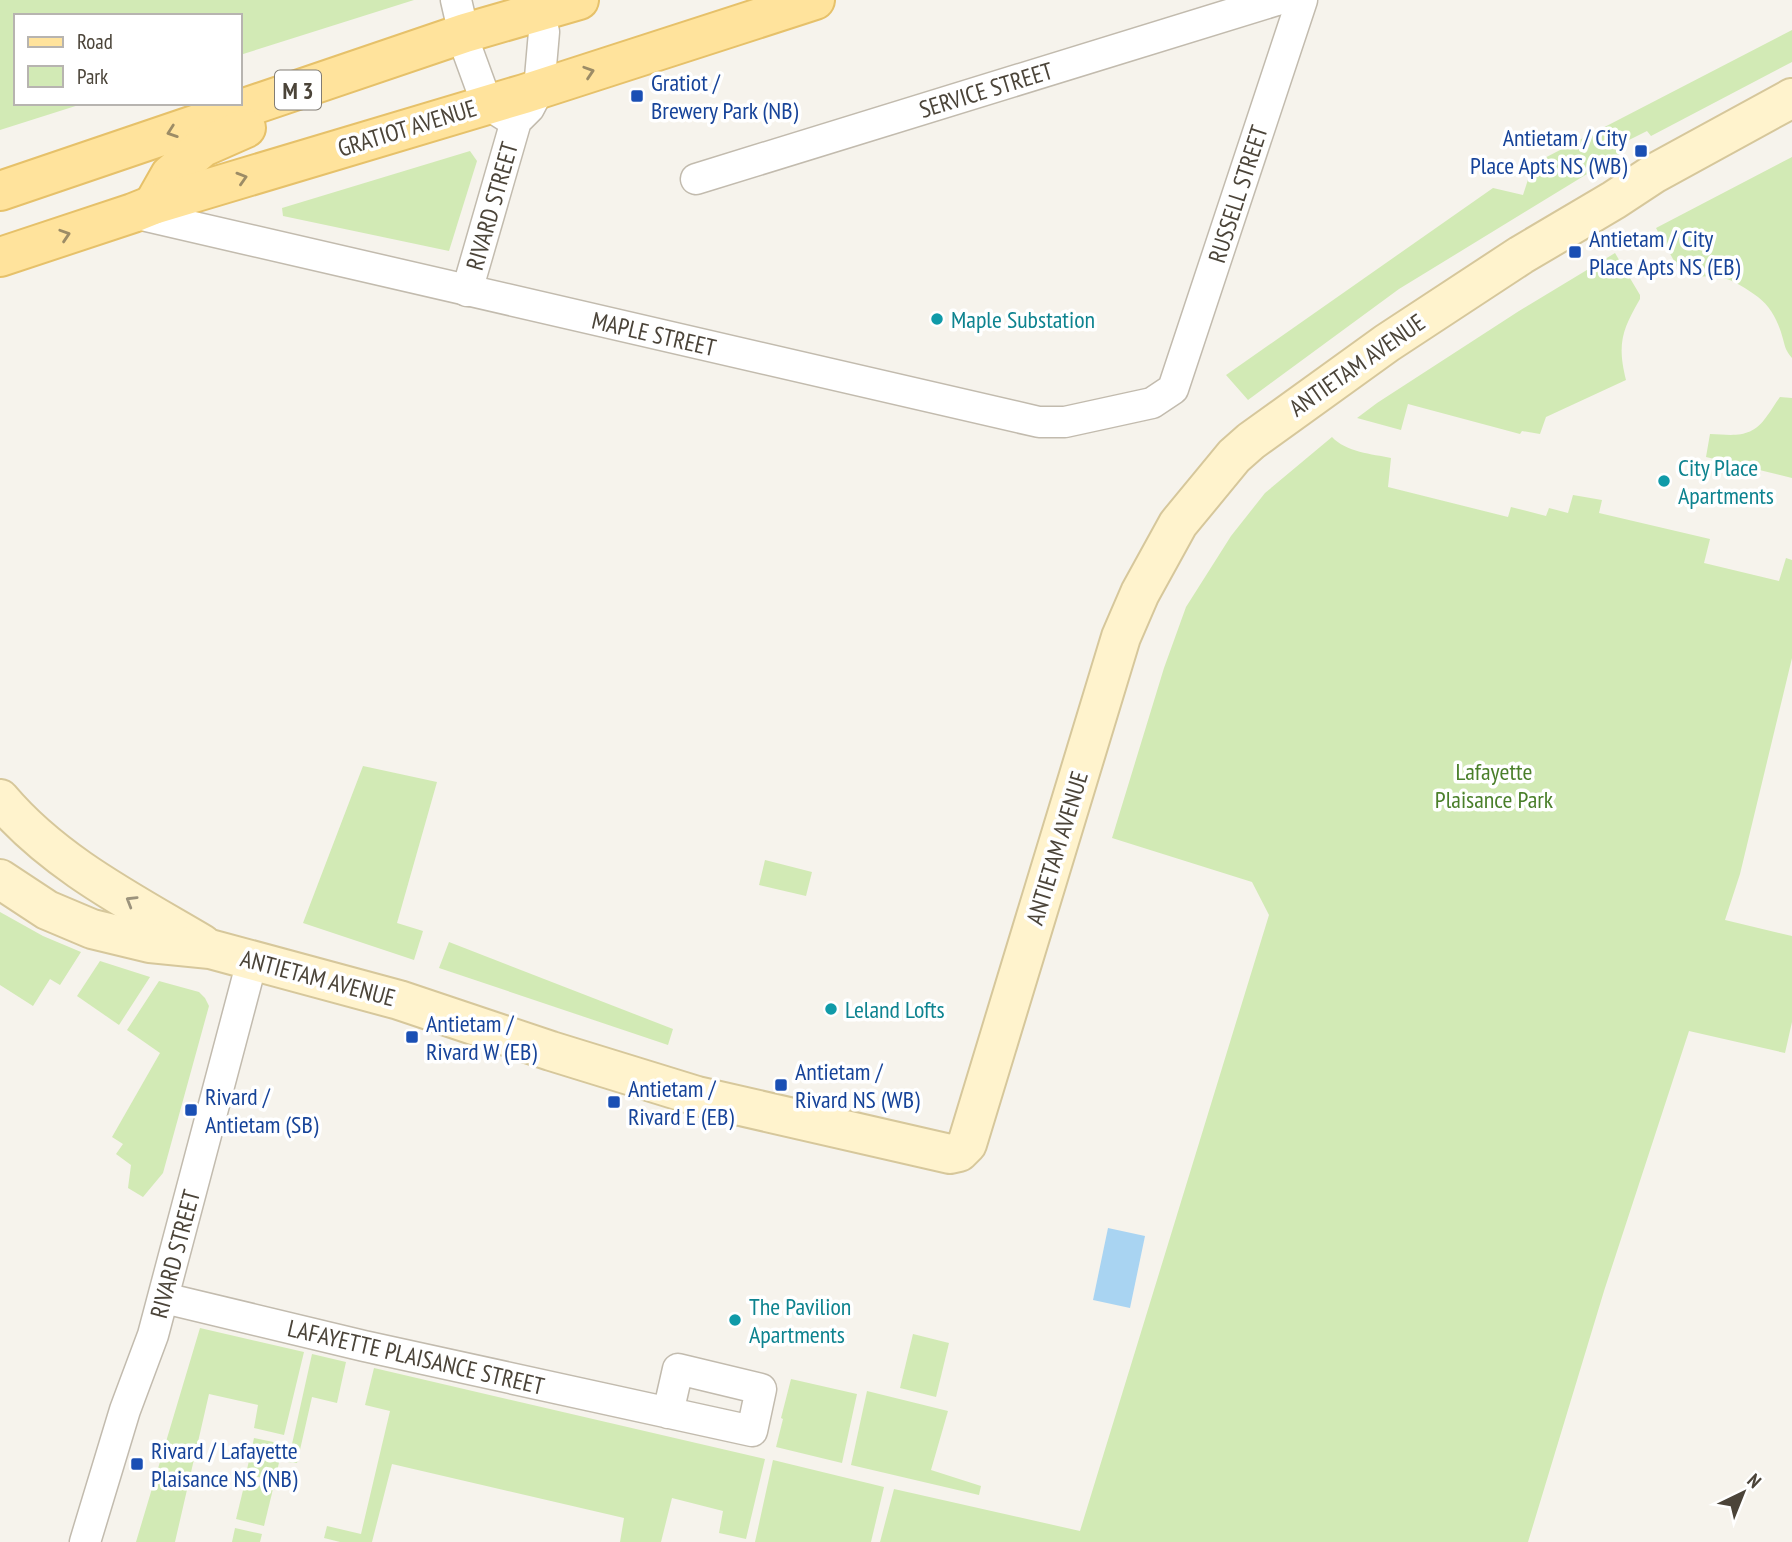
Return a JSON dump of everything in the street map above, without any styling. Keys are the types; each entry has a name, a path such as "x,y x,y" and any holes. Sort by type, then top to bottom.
{"main road":[{"name":"M 3","path":"0,191 463,29 540,15 579,0"},
{"name":"GRATIOT AVENUE","path":"0,257 143,209 501,113 540,89 813,0"},
{"path":"143,209 170,175 204,147 463,29"}],"street":[{"name":"SERVICE STREET","path":"696,179 1277,0"},
{"name":"RUSSELL STREET","path":"1173,389 1302,0"},
{"path":"540,15 540,89"},
{"name":"RIVARD STREET","path":"463,29 501,113 467,291"},
{"name":"ANTIETAM AVENUE","path":"0,879 47,910 92,929 149,943 210,949 399,1000 697,1096 950,1154 959,1152 967,1144 1121,637 1140,593 1178,524 1234,456 1251,441 1387,343 1521,255 1655,173 1792,98"},
{"name":"MAPLE STREET","path":"143,209 467,291 1039,422 1065,422 1152,403 1173,389"},
{"name":"ANTIETAM AVENUE","path":"0,799 48,846 87,875 210,949"},
{"name":"RIVARD STREET","path":"85,1542 125,1410 164,1298 252,961"},
{"name":"LAFAYETTE PLAISANCE STREET","path":"164,1298 364,1346 668,1413"}],"green space":[{"path":"0,0 414,0 242,54 242,14 14,14 14,105 79,105 0,130"},
{"path":"1792,30 1792,62 1651,136 1647,131 1619,145 1623,152 1399,289 1248,400 1226,375 1493,188 1523,195 1533,164"},
{"path":"470,151 477,161 449,251 283,216 282,208"},
{"path":"1792,157 1792,358 1786,349 1777,321 1763,301 1725,278 1684,274 1679,270 1656,228"},
{"path":"1615,253 1640,295 1623,338 1622,357 1626,380 1546,417 1540,434 1522,431 1520,434 1408,404 1401,430 1357,418 1519,311"},
{"path":"1780,397 1792,398 1792,478 1706,457 1710,434 1735,435 1755,429"},
{"name":"Lafayette Plaisance Park","path":"1332,437 1352,449 1391,458 1388,487 1508,517 1511,507 1546,516 1549,508 1568,513 1573,495 1602,500 1599,513 1710,539 1704,563 1779,581 1786,558 1792,560 1792,658 1740,874 1725,920 1792,936 1792,1022 1785,1053 1689,1031 1604,1291 1528,1542 880,1542 894,1489 1080,1531 1269,915 1252,882 1112,838 1164,668 1186,607 1231,536 1265,493"},
{"path":"363,766 437,782 397,923 423,931 414,960 303,923"},
{"path":"765,860 812,872 806,896 759,885"},
{"path":"0,912 43,936 81,952 60,985 50,979 33,1006 0,985"},
{"path":"449,942 673,1029 668,1045 439,968"},
{"path":"100,961 150,977 119,1025 77,996"},
{"path":"159,981 199,992 209,1006 163,1173 143,1197 128,1188 131,1165 116,1154 123,1144 112,1137 160,1053 127,1030"},
{"path":"200,1328 304,1352 284,1435 254,1428 258,1405 209,1394 175,1542 136,1542"},
{"path":"913,1334 949,1343 936,1397 900,1388"},
{"path":"312,1354 346,1362 337,1403 312,1397 297,1463 288,1462"},
{"path":"374,1368 765,1459 746,1539 719,1533 723,1511 672,1498 661,1542 620,1542 624,1518 392,1464 372,1542 340,1542 324,1538 327,1526 361,1534 390,1411 365,1405"},
{"path":"791,1379 857,1394 842,1463 776,1447"},
{"path":"867,1391 948,1411 931,1470 981,1486 979,1495 851,1465"},
{"path":"254,1438 283,1444 275,1481 246,1474"},
{"path":"773,1460 884,1487 871,1542 755,1542"},
{"path":"245,1482 273,1489 264,1526 236,1519"},
{"path":"235,1528 262,1534 260,1542 232,1542"}],"water":[{"path":"1108,1228 1145,1236 1130,1308 1093,1300"}],"place":[{"name":"Gratiot / Brewery Park (NB)","path":"637,96"},
{"name":"Antietam / City Place Apts NS (WB)","path":"1641,151"},
{"name":"Antietam / City Place Apts NS (EB)","path":"1575,252"},
{"name":"Maple Substation","path":"937,319"},
{"name":"City Place Apartments","path":"1664,481"},
{"name":"Leland Lofts","path":"831,1009"},
{"name":"Antietam / Rivard W (EB)","path":"412,1037"},
{"name":"Antietam / Rivard NS (WB)","path":"781,1085"},
{"name":"Antietam / Rivard E (EB)","path":"614,1102"},
{"name":"Rivard / Antietam (SB)","path":"191,1110"},
{"name":"The Pavilion Apartments","path":"735,1320"},
{"name":"Rivard / Lafayette Plaisance NS (NB)","path":"137,1464"}]}
